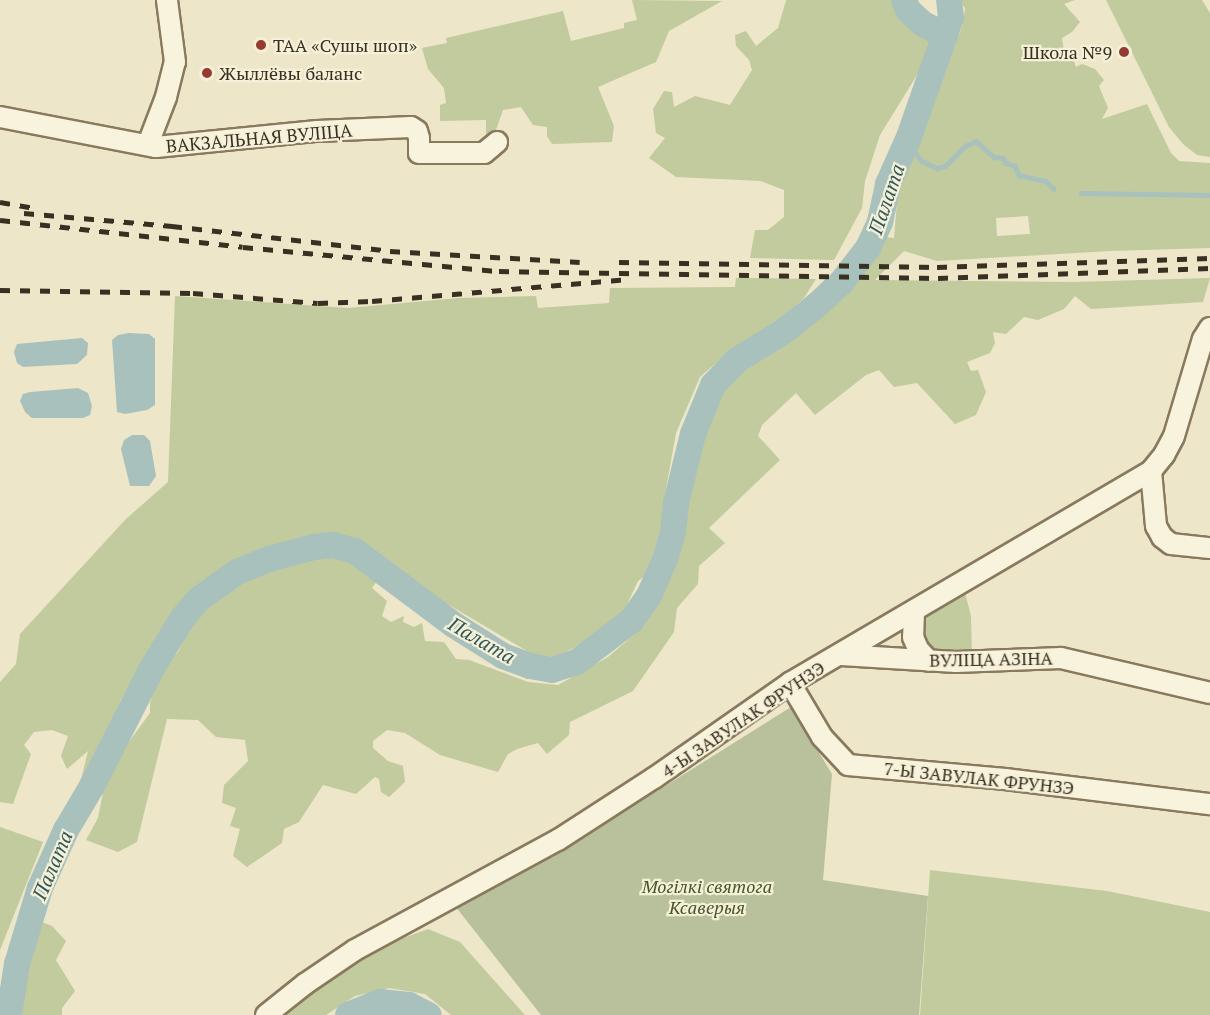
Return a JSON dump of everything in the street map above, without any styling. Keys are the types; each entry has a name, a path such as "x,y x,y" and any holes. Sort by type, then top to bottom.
{"street":[{"path":"148,144 166,97 175,62 167,0"},
{"name":"ВАКЗАЛЬНАЯ ВУЛІЦА","path":"0,117 165,147 317,131 411,127 417,132 419,138 419,153 484,153 497,142"},
{"name":"4-Ы ЗАВУЛАК ФРУНЗЭ","path":"266,1015 305,984 355,950 567,833 654,778 790,683 1151,471 1164,455 1174,436 1203,339 1210,327"},
{"path":"1151,471 1156,526 1162,537 1171,544 1210,549"},
{"path":"914,612 913,638 929,661"},
{"name":"ВУЛІЦА АЗІНА","path":"841,655 929,661 1061,658 1210,693"},
{"name":"7-Ы ЗАВУЛАК ФРУНЗЭ","path":"790,683 822,737 848,765 1005,779 1210,804"}],"green space":[{"path":"632,0 722,1 669,31 656,62 598,87 614,126 612,142 552,144 547,136 547,127 533,125 521,107 503,110 495,133 486,134 486,120 440,121 440,105 446,103 444,88 428,69 422,48 447,43 446,38 563,11 571,41 624,28 624,23 637,20"},
{"path":"786,0 894,0 902,16 933,38 925,62 880,135 865,181 862,208 834,260 750,258 755,230 768,230 784,217 784,190 761,181 676,177 649,158 665,138 656,133 653,109 664,91 672,92 674,107 695,96 730,105 752,70 749,60 736,46 735,35 746,31 756,46 778,28"},
{"path":"959,0 1075,0 1064,4 1080,22 1072,32 1062,38 1065,57 1074,61 1076,67 1082,64 1095,69 1104,80 1099,86 1108,108 1102,119 1147,104 1171,153 1179,161 1210,163 1210,248 937,261 904,251 875,280 1074,282 1210,278 1203,302 1091,309 1075,296 1064,309 1038,320 1024,317 1006,334 993,332 995,343 990,353 967,362 971,371 978,370 986,392 976,415 955,424 917,383 894,387 879,370 866,375 815,415 796,393 762,425 758,436 780,460 709,528 725,543 699,566 698,584 677,608 674,632 633,691 570,722 569,735 547,754 538,743 517,749 508,754 498,772 440,755 405,733 387,730 373,741 373,748 388,761 403,766 405,782 389,797 381,792 379,779 375,777 356,794 323,785 299,822 284,829 282,843 247,867 233,856 240,829 230,826 236,808 222,803 224,785 248,761 245,740 216,737 198,720 167,719 137,842 118,852 86,840 98,818 107,772 150,713 150,703 159,674 178,652 191,625 204,607 230,588 270,569 320,557 351,560 380,577 372,588 387,601 382,616 391,622 404,616 403,622 414,627 422,623 425,641 444,642 456,659 469,660 528,682 558,685 608,657 644,626 665,580 684,520 702,438 723,387 740,369 788,337 828,306 849,287 885,237 894,238 898,189 962,27 965,8","holes":["1028,216 1030,234 997,236 996,218"]},
{"path":"1106,0 1202,0 1210,13 1210,157 1197,155 1183,144 1169,127"},
{"path":"736,278 816,279 804,298 780,319 730,351 700,377 676,433 664,500 663,525 645,576 638,581 624,611 586,642 555,657 532,654 417,586 362,544 330,534 289,542 234,564 191,594 175,612 121,700 86,784 80,784 88,751 67,769 61,756 68,736 52,730 34,732 24,745 31,754 13,804 0,802 0,682 16,664 20,634 126,519 168,482 175,296 348,308 458,298 536,296 538,308 609,303 610,288 735,287"},
{"path":"964,589 971,616 972,658 936,655 925,646 921,634 922,617"},
{"name":"Могілкі святога Ксаверыя","path":"791,707 832,774 823,880 928,896 919,1015 541,1015 455,906 662,788"},
{"path":"0,827 43,842 0,950"},
{"path":"930,870 1107,891 1210,912 1210,1015 920,1015"},
{"path":"42,922 52,926 66,941 56,960 75,991 62,1008 62,1015 21,1015 25,978"},
{"path":"428,929 460,942 525,1015 451,1015 425,994 389,988 355,996 326,1015 281,1015 357,955"}],"water":[{"path":"149,334 155,339 155,405 147,410 125,414 117,412 112,340 118,335"},
{"path":"82,338 88,343 87,355 77,364 23,367 17,363 14,352 17,344"},
{"path":"78,388 88,393 92,406 90,415 83,418 32,418 25,412 20,401 23,394 30,392"},
{"path":"132,435 144,435 150,441 156,476 149,486 130,486 121,449 124,440"}],"waterway":[{"path":"904,0 908,10 923,24 946,35"},
{"name":"Палата","path":"9,1015 17,964 40,888 66,830 92,786 151,670 182,619 199,599 237,572 269,559 314,547 333,545 355,551 454,625 503,656 530,666 552,670 577,662 632,620 649,596 665,559 673,532 676,503 693,434 713,385 737,360 783,332 817,305 841,283 868,248 880,222 888,184 909,137 951,18 949,0"},
{"path":"907,142 922,161 937,168 945,166 965,146 976,141 994,157 1003,158 1006,163 1015,166 1019,175 1046,181 1054,189"},
{"path":"1081,193 1210,195"},
{"name":"Палата","path":"348,1015 381,1002 409,1005 429,1015"}],"railway":[{"path":"0,202 34,208"},
{"path":"24,213 172,226 390,251 580,262"},
{"path":"0,220 243,247 499,271 938,278 1210,268"},
{"path":"619,262 937,267 1210,258"},
{"path":"0,290 193,293 318,303 372,301 629,279"}],"place":[{"name":"ТАА «Сушы шоп»","path":"261,45"},
{"name":"Школа №9","path":"1124,52"},
{"name":"Жыллёвы баланс","path":"207,73"}]}
